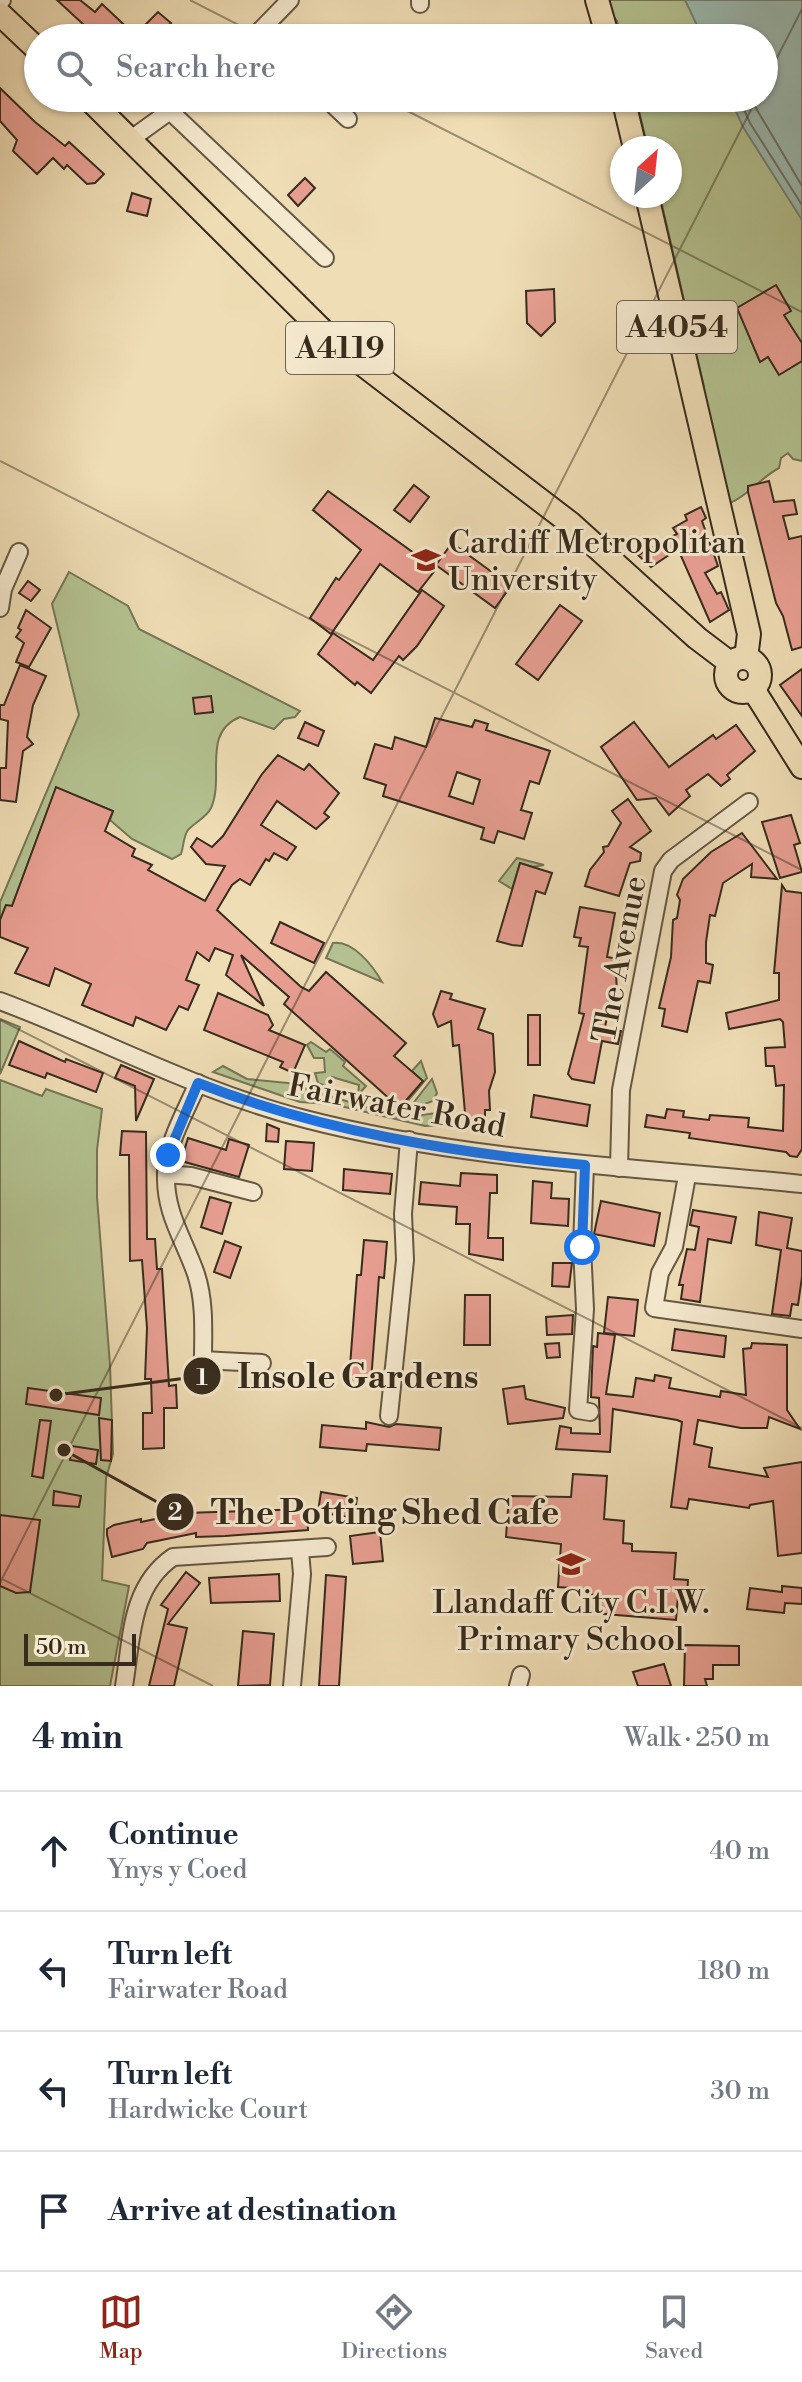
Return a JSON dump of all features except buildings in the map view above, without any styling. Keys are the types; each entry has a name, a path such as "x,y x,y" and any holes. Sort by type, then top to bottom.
{"main road":[{"path":"597,0 604,24"},
{"path":"0,14 24,37"},
{"name":"A4119","path":"103,112 336,344 570,523 697,638 738,660"},
{"path":"626,112 632,136"},
{"name":"A4054","path":"650,208 749,634 738,660"},
{"path":"738,660 756,663 761,673 753,689 802,767"}],"street":[{"path":"269,24 290,0"},
{"path":"341,112 348,119"},
{"path":"131,139 172,113 325,258"},
{"path":"0,608 3,589 19,552"},
{"name":"The Avenue","path":"619,1168 621,1090 663,871 671,860 749,802"},
{"name":"Fairwater Road","path":"0,1001 81,1031 198,1083 306,1120 409,1140 585,1165 802,1184"},
{"path":"198,1083 168,1155 166,1174 168,1207 196,1274 201,1300 203,1379"},
{"path":"389,1416 405,1260 403,1214 409,1140"},
{"path":"585,1165 582,1247 592,1294 578,1410 590,1412"},
{"path":"166,1174 191,1176 253,1192"},
{"path":"687,1176 674,1247 660,1273 654,1308 802,1329"},
{"path":"202,1360 262,1363"},
{"path":"124,1686 139,1597 156,1569 173,1557 192,1553 300,1551 327,1547"},
{"path":"292,1686 302,1574 300,1551"}],"green space":[{"path":"601,0 710,0 713,24 618,24"},
{"path":"639,112 763,112 802,220 802,461 793,459 788,453 781,458 779,468 730,503 699,398 704,387 663,208 682,208 682,136 645,136"},
{"path":"69,572 128,606 139,629 300,711 295,717 284,719 274,729 240,717 228,724 217,745 215,796 211,808 188,830 181,854 172,859 132,839 110,820 113,811 56,788 12,906 6,905 0,920 0,902 79,715 52,604"},
{"path":"517,858 544,865 532,867 520,863 512,889 499,881"},
{"path":"333,943 355,950 382,982 326,958"},
{"path":"0,1019 20,1027 0,1074"},
{"path":"311,1042 326,1052 330,1049 345,1062 343,1066 366,1086 358,1095 359,1085 332,1077 328,1087 318,1083 315,1073 325,1072 324,1058 314,1058 307,1045"},
{"path":"421,1061 427,1078 402,1108 390,1106 395,1099 402,1105 423,1081 412,1071"},
{"path":"223,1066 247,1079 288,1083 401,1118 436,1113 442,1125 425,1126 332,1104 300,1102 213,1072"},
{"path":"432,1079 437,1093 433,1101 408,1110"},
{"path":"0,1080 42,1096 46,1089 102,1109 97,1150 97,1197 110,1365 113,1454 106,1478 102,1580 129,1586 110,1686 0,1686"}],"water":[{"path":"685,0 802,0 802,220 736,112 778,112 778,24 696,24"}],"place":[{"name":"Cardiff Metropolitan University","path":"426,560"},
{"name":"Insole Gardens","path":"56,1395"},
{"name":"The Potting Shed Cafe","path":"64,1450"},
{"name":"Llandaff City C.I.W. Primary School","path":"571,1564"}],"route":[{"path":"168,1155 198,1083 306,1120 409,1140 585,1165 582,1247"}]}
